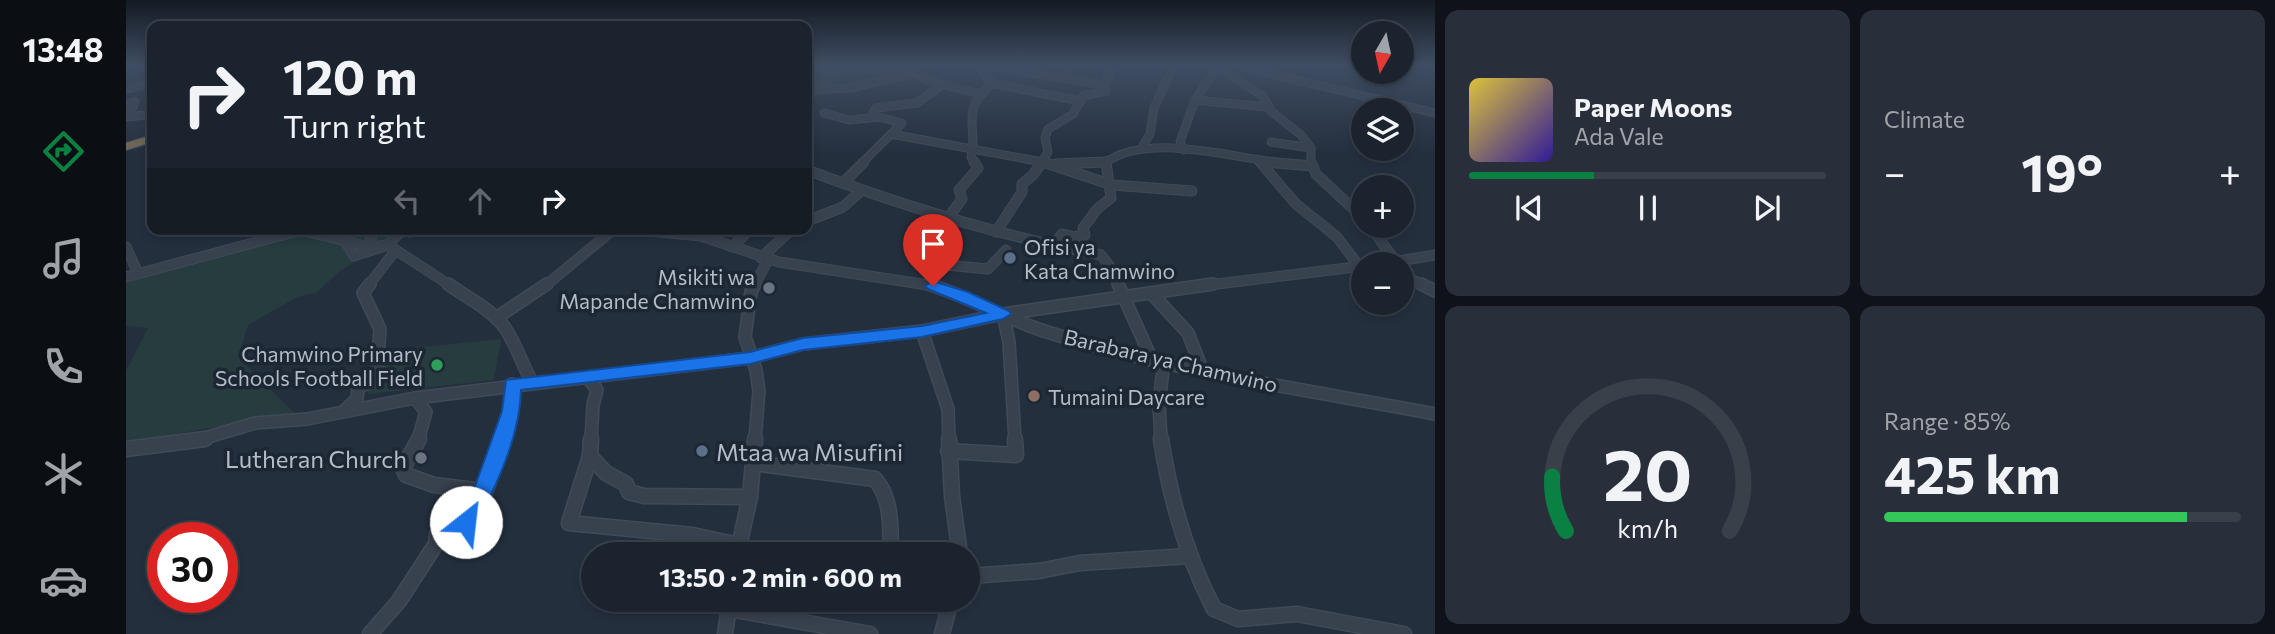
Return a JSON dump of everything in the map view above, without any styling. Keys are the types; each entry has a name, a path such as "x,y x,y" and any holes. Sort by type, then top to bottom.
{"highway":[{"path":"126,147 147,140"}],"street":[{"path":"136,95 128,117 147,115"},
{"path":"871,117 876,108 917,103 929,95"},
{"path":"948,218 962,199 959,190 978,168 971,157 974,150 972,115 980,95"},
{"path":"1047,95 1080,101"},
{"path":"996,232 1022,192 1022,184 1033,175 1048,152 1045,138 1048,129 1073,114 1083,96 1090,95"},
{"path":"1141,149 1150,134 1159,95"},
{"path":"1184,150 1180,142 1185,134 1189,110 1198,95"},
{"path":"1261,95 1268,107 1301,135 1311,148 1310,160 1316,174 1351,207"},
{"path":"1358,95 1435,113"},
{"path":"1195,100 1268,107"},
{"path":"126,104 135,102"},
{"path":"824,113 849,120 871,117 901,122 843,183"},
{"path":"891,134 1054,164 1112,186 1192,191"},
{"path":"1271,142 1311,148"},
{"path":"1054,164 1105,162 1141,149 1198,149 1260,162 1313,166"},
{"path":"1053,246 1062,233 1074,237 1085,235 1083,228 1098,208 1111,198 1112,186 1106,174 1105,162"},
{"path":"1260,162 1296,204 1338,237 1351,253"},
{"path":"812,172 894,203 996,232 1103,257 1114,272 1123,299 1158,361 1159,415 1179,521 1189,556 1214,609 1225,615 1251,619 1297,614 1404,634"},
{"path":"812,219 843,207 862,190"},
{"path":"126,277 285,235"},
{"path":"368,247 372,235"},
{"path":"342,413 357,399 358,388 375,380 380,333 377,316 363,293 392,245 403,235"},
{"path":"496,318 539,291 607,235"},
{"name":"Barabara ya Chamwino","path":"690,235 701,236 765,259 928,284 1069,338 1158,361 1435,414"},
{"path":"732,247 744,235"},
{"path":"740,542 750,497 759,391 756,370 745,337 751,292 765,259 787,235"},
{"path":"337,237 354,256 392,245"},
{"path":"337,237 368,247 392,245 496,318 506,329 521,364 533,383"},
{"path":"126,247 138,273"},
{"path":"928,284 946,265 982,271 988,269 1006,250"},
{"path":"1414,259 1435,255"},
{"path":"126,449 201,440 255,423 342,413 415,398 512,384 588,378 750,358 803,344 922,331 1003,314 1351,267"},
{"path":"1414,281 1435,291"},
{"path":"1153,295 1188,333 1202,369"},
{"path":"948,451 1016,455 1009,342 1003,314"},
{"path":"922,331 948,409 948,451 958,542"},
{"path":"588,378 597,390 593,405 590,456 569,523 692,536 712,542"},
{"path":"370,634 399,601 436,544 437,534 471,518 511,411 512,384"},
{"path":"415,398 426,412 420,438 402,468 406,475 446,488 483,491"},
{"path":"590,456 606,473 626,484 629,492 644,496 750,497"},
{"path":"754,463 875,479 882,485 886,495 890,542"},
{"path":"584,479 606,473"},
{"path":"980,575 1039,571 1080,563 1189,556"},
{"path":"725,634 728,612"},
{"path":"763,612 870,634"},
{"path":"942,634 948,612"}],"green space":[{"path":"287,235 412,235 380,247 340,271 316,293 297,297 248,325 238,357 297,416 248,421 126,443 126,371 148,328 126,326 126,278"},
{"name":"Chamwino Primary Schools Football Field","path":"501,339 494,380 368,394 384,351"}],"place":[{"name":"Ofisi ya Kata Chamwino","path":"1010,258"},
{"name":"Msikiti wa Mapande Chamwino","path":"769,288"},
{"name":"Chamwino Primary Schools Football Field","path":"437,365"},
{"name":"Tumaini Daycare","path":"1034,396"},
{"name":"Mtaa wa Misufini","path":"702,451"},
{"name":"Lutheran Church","path":"421,458"}],"route":[{"path":"466,522 471,518 483,491 511,411 514,397 512,384 588,378 750,358 803,344 922,331 1003,314 962,295 933,286"}]}
